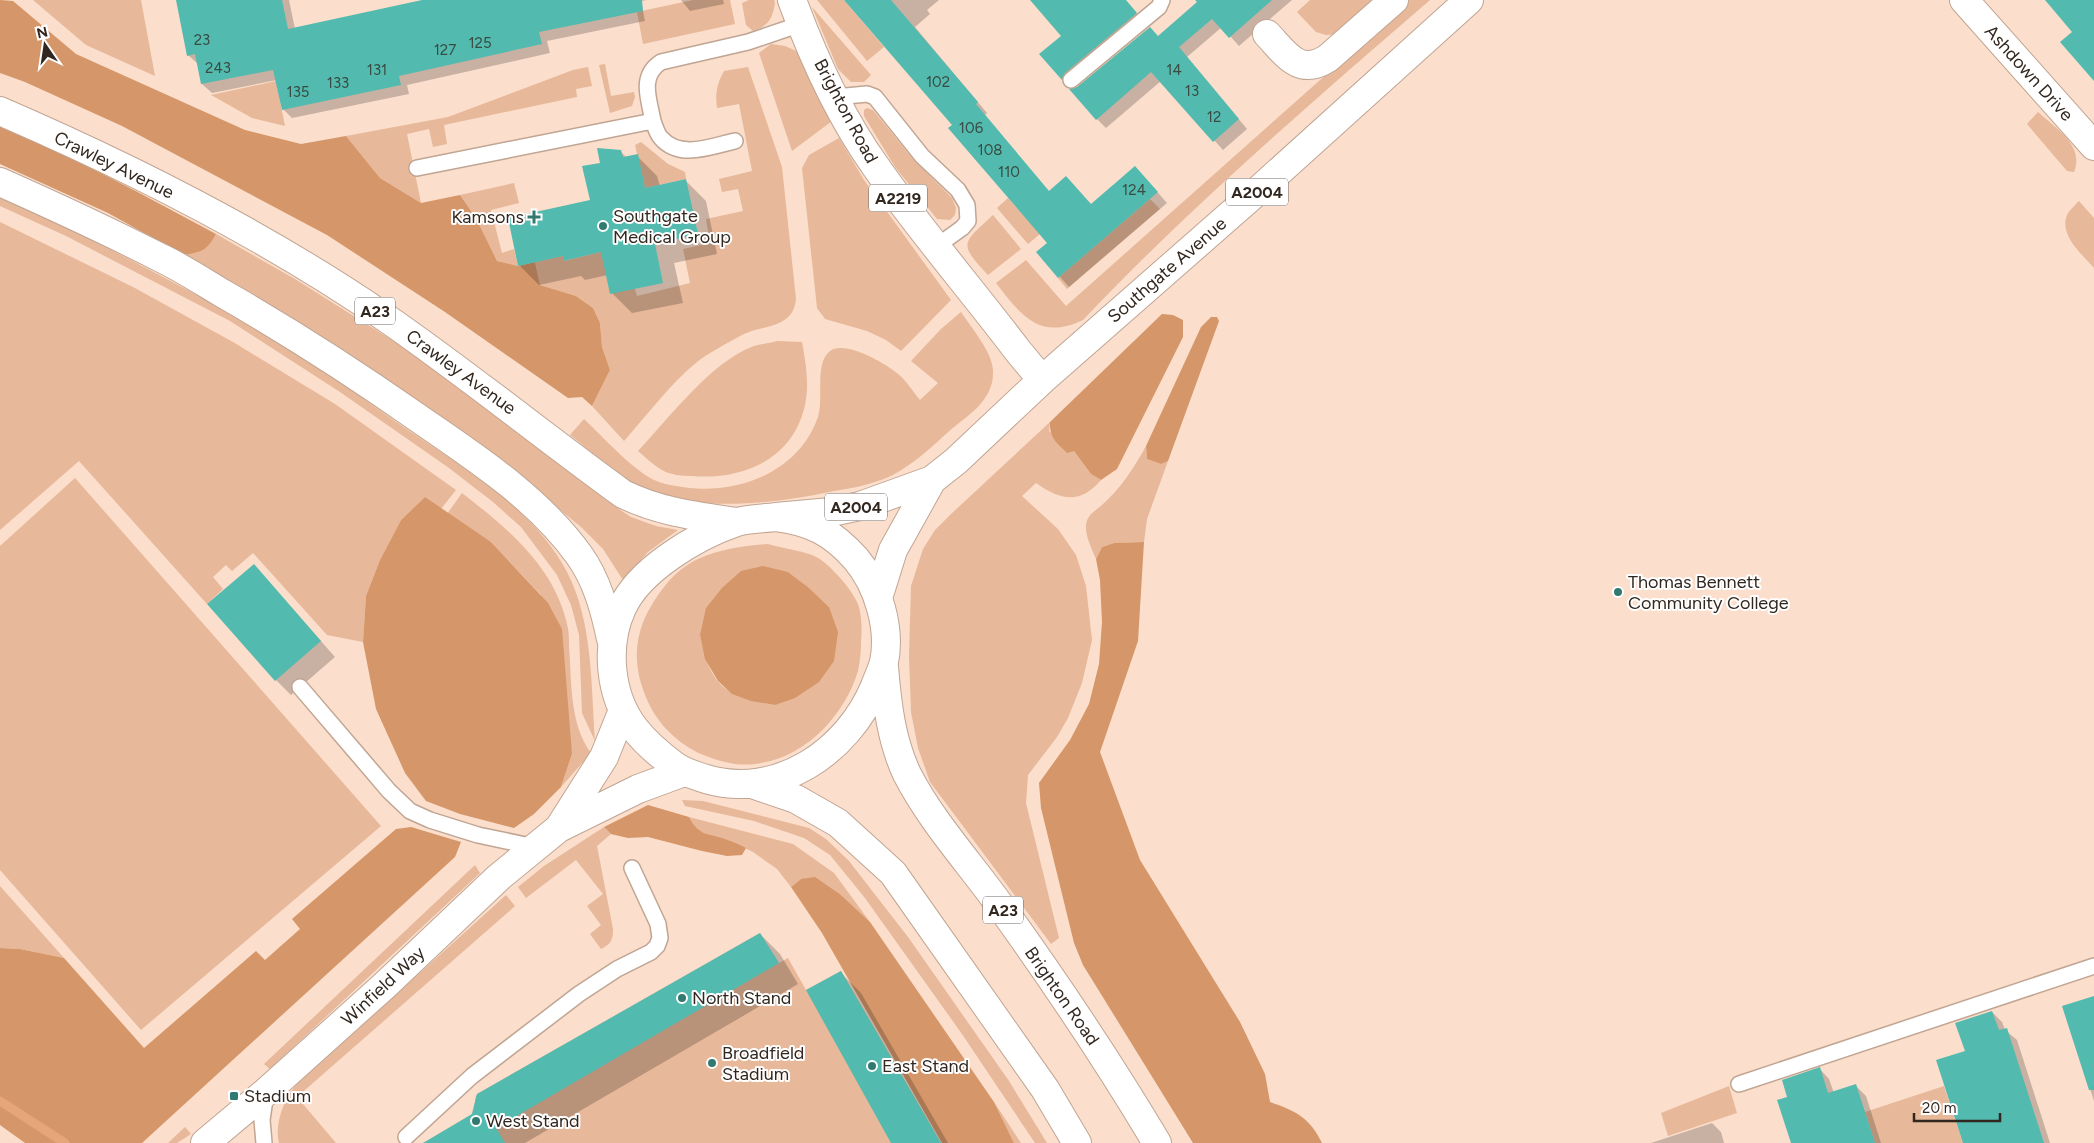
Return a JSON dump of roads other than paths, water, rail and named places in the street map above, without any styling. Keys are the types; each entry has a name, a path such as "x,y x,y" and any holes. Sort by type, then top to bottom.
{"main road":[{"path":"1267,34 1290,59 1308,67 1319,64 1328,58 1394,0"},
{"name":"Southgate Avenue","path":"776,517 831,512 860,506 932,480 956,461 1042,380 1262,187 1469,0"},
{"name":"Ashdown Drive","path":"1964,0 2094,146"},
{"name":"Brighton Road","path":"797,12 835,96 874,166 1042,380"},
{"name":"Crawley Avenue","path":"0,111 82,147 218,217 312,270 385,317 465,374 623,494 646,505 676,513 736,522"},
{"path":"0,182 54,206 178,268 276,324 351,371 446,437 536,505 563,534 581,558 594,582 604,606 612,641 615,686 623,710 634,728 648,743 684,772 725,784 752,784 790,774 813,762 833,746 855,723 871,694 884,663 886,645 884,620 878,598 864,569 849,551 815,526 798,520 776,517 736,522 689,545 652,570 637,586 622,607 612,641"},
{"name":"Southgate Avenue","path":"878,598 894,550 932,480"},
{"name":"Brighton Road","path":"884,663 888,708 897,748 907,773 919,795 1085,1028 1157,1143"},
{"name":"Winfield Way","path":"560,828 604,757 623,710"},
{"name":"Winfield Way","path":"205,1143 266,1092 384,986 499,877 560,828 638,789 684,772"},
{"path":"752,784 796,799 838,823 893,873 1045,1089 1077,1143"}],"lane":[{"path":"1071,80 1159,7 1162,0"},
{"path":"735,141 694,150 680,150 672,147 661,138 653,121 647,80 653,66 661,62 748,42 797,12"},
{"path":"835,96 867,94 875,97 922,156 964,197 969,213 968,221 962,228 937,246"},
{"path":"417,168 653,121"},
{"path":"300,687 384,785 410,811 430,820 478,835 535,848"},
{"path":"405,1141 472,1076 579,994 651,952 657,946 660,938 658,924 632,868"},
{"path":"1739,1084 2094,966"},
{"path":"264,1143 262,1120 266,1092"}],"waterway":[{"path":"0,1101 65,1143"}],"place":[{"name":"Kamsons","path":"534,217"},
{"name":"Southgate Medical Group","path":"603,226"},
{"name":"Thomas Bennett Community College","path":"1618,592"},
{"name":"North Stand","path":"682,998"},
{"name":"Broadfield Stadium","path":"712,1063"},
{"name":"East Stand","path":"872,1066"},
{"name":"Stadium","path":"234,1096"},
{"name":"West Stand","path":"476,1121"}]}
